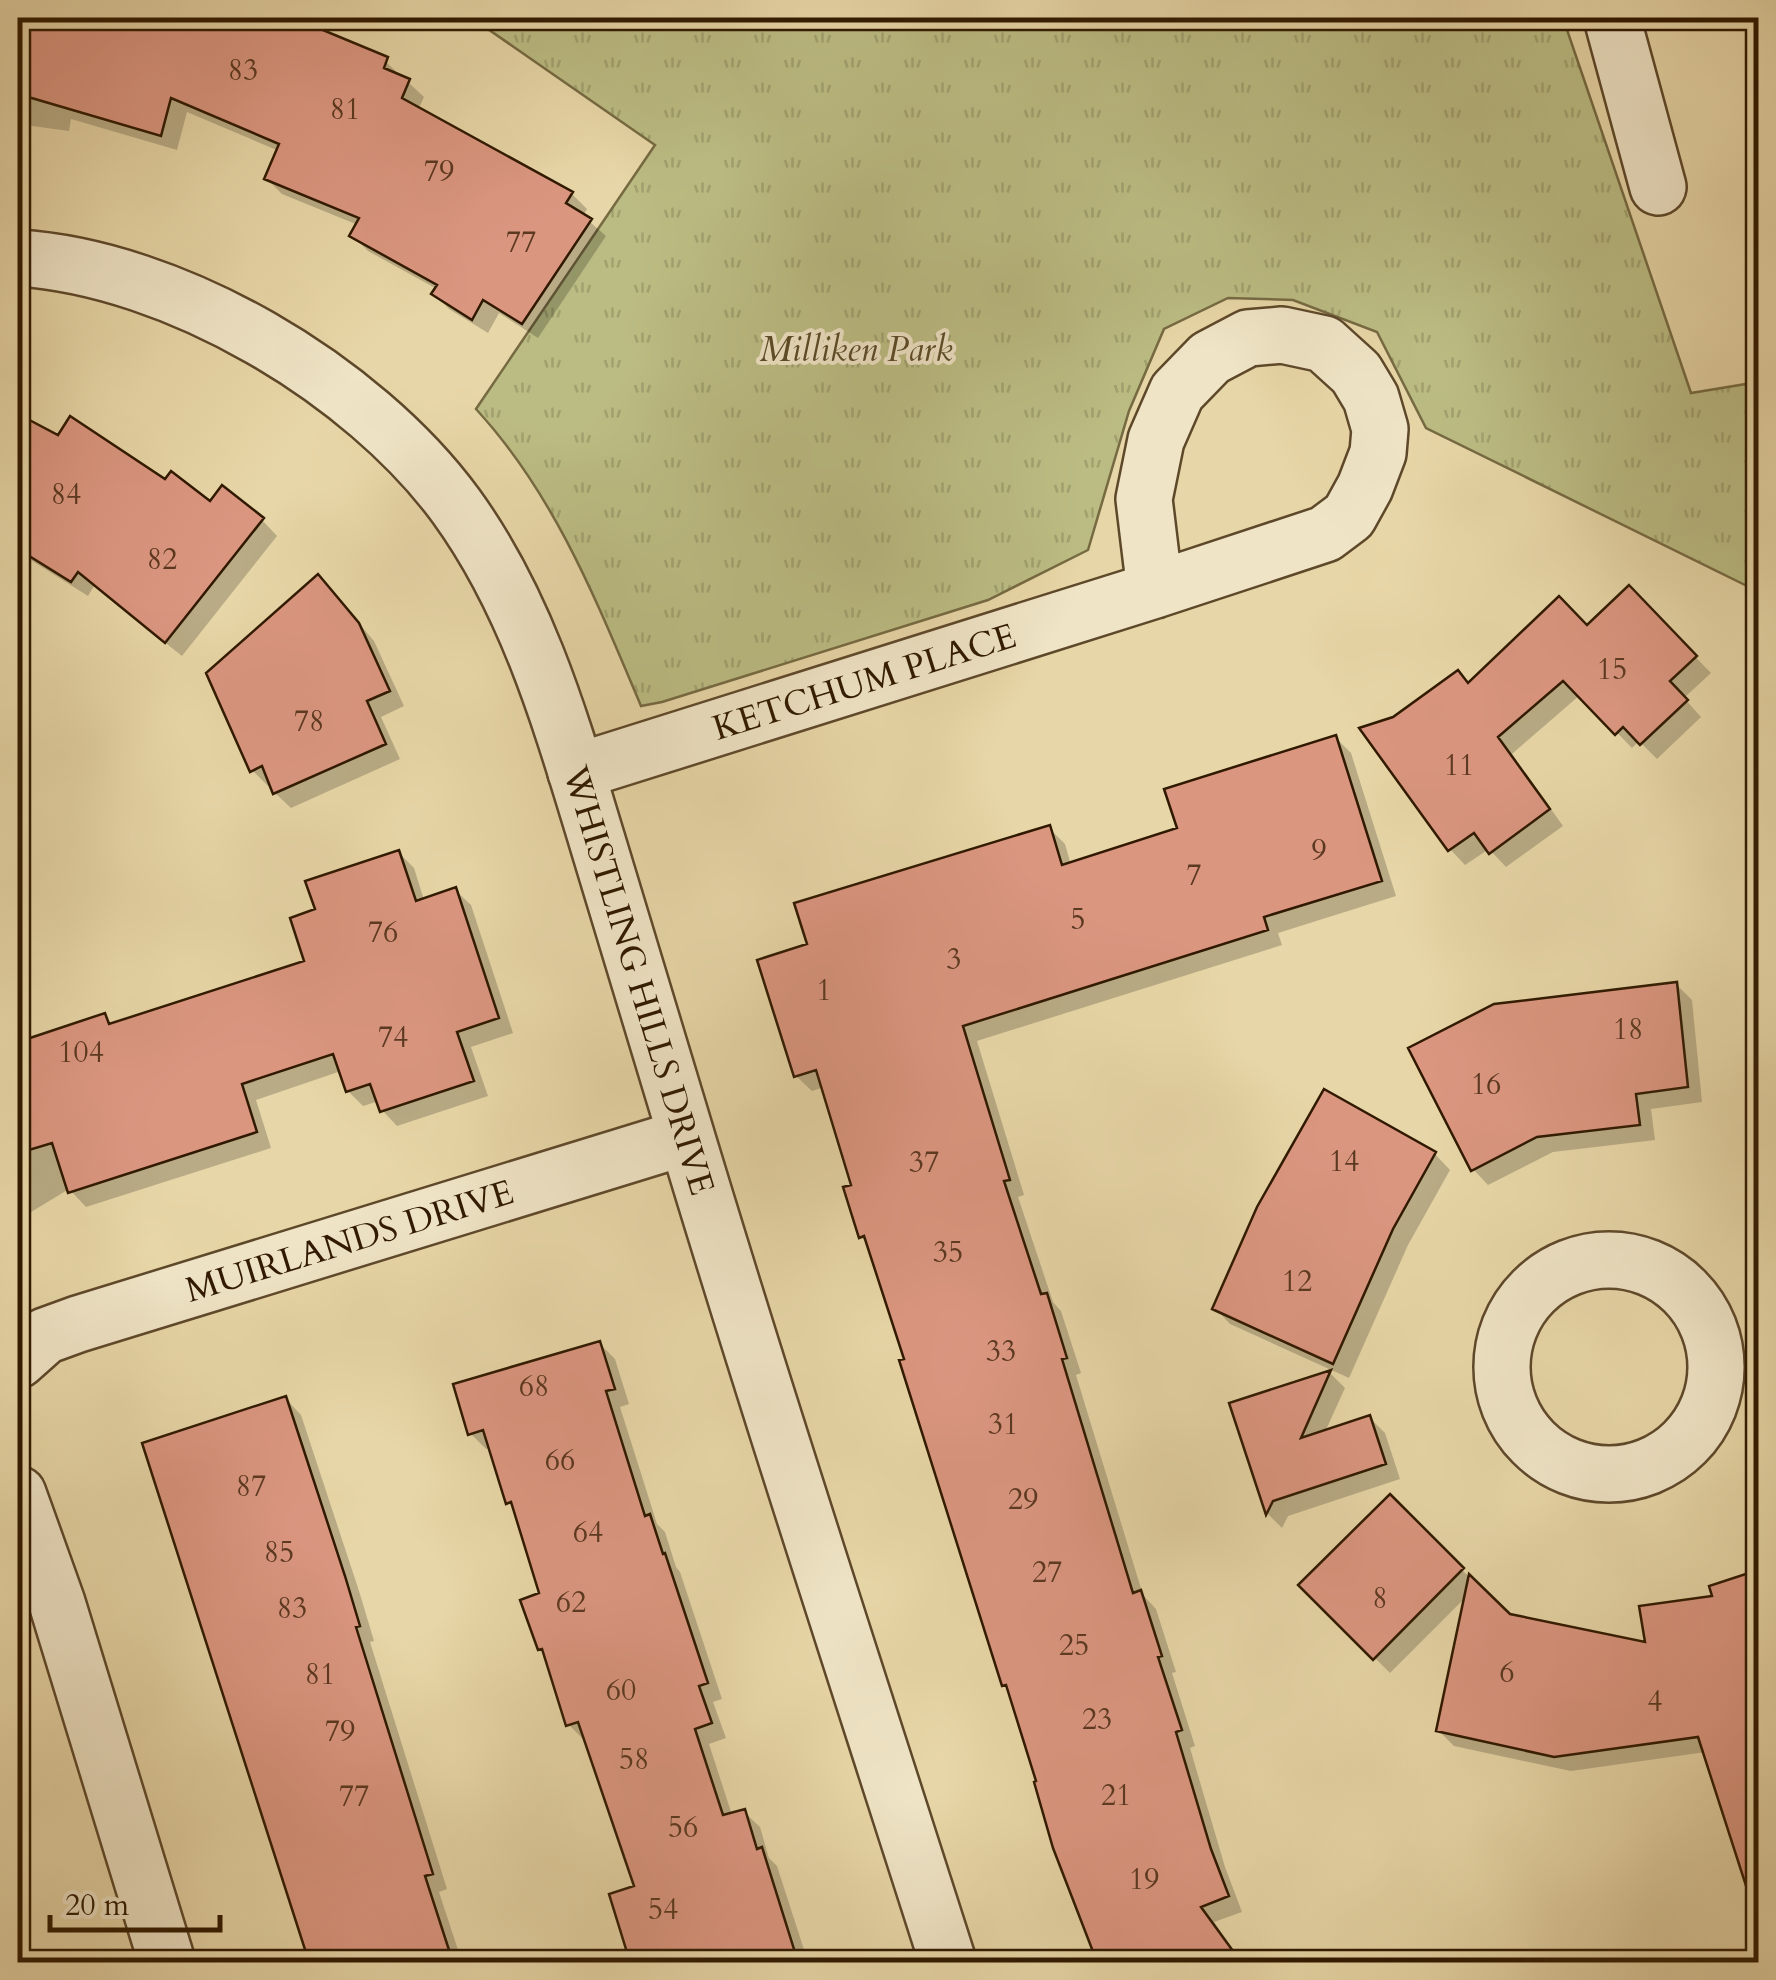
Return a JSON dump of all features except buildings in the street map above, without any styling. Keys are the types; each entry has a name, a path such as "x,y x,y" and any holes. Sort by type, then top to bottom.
{"street":[{"path":"1612,18 1658,187"},
{"name":"WHISTLING HILLS DRIVE","path":"18,258 78,267 164,292 261,338 322,376 392,434 453,502 494,562 533,644 576,772 686,1137 948,1962"},
{"name":"KETCHUM PLACE","path":"576,772 1155,590 1325,534 1349,516 1378,453 1380,429 1371,398 1356,373 1324,344 1282,335 1248,338 1210,358 1177,392 1156,440 1144,500 1155,590"},
{"name":"MUIRLANDS DRIVE","path":"18,1360 45,1336 78,1324 686,1137"},
{"path":"18,1494 57,1603 168,1962"}],"green space":[{"name":"Milliken Park","path":"472,18 1563,18 1691,393 1758,382 1758,595 1751,588 1426,428 1377,332 1293,300 1228,298 1164,329 1129,411 1088,550 988,600 641,706 590,588 551,513 504,442 476,409 655,145"}]}
